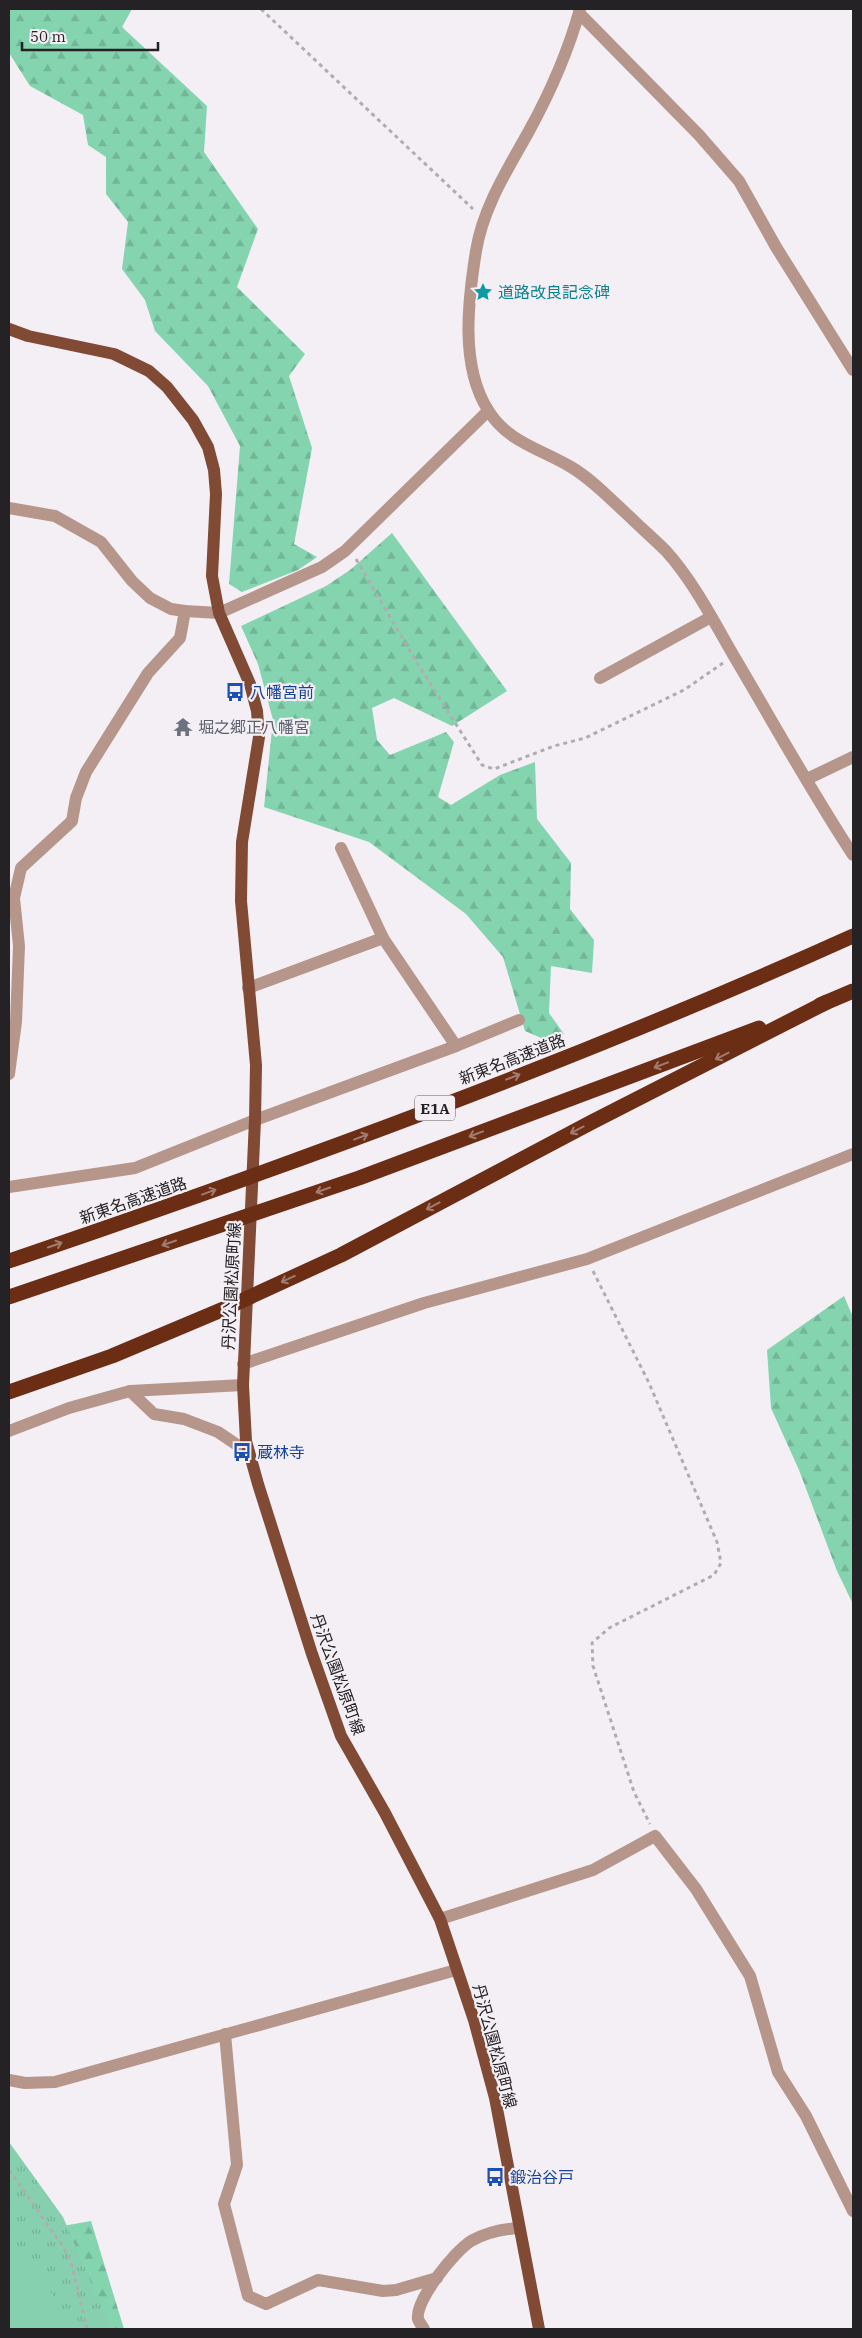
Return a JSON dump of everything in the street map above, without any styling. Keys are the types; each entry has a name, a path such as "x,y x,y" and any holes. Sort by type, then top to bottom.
{"highway":[{"name":"新東名高速道路","path":"9,1261 180,1203 349,1142 592,1046 853,936"},
{"name":"E1A","path":"9,1297 359,1178 853,991"},
{"path":"9,1392 112,1356 226,1308 341,1255 592,1122 827,1002"}],"main road":[{"name":"丹沢公園松原町線","path":"9,329 28,336 114,354 149,371 167,387 193,420 208,447 214,470 216,494 212,576 219,613 250,684 257,712 259,737 242,842 241,901 256,1065 243,1364 243,1403 249,1453 312,1654 341,1736 385,1813 440,1919 474,2020 495,2098 538,2329"}],"street":[{"path":"580,11 574,35 553,86 500,181 484,220 476,249 471,297 470,348 474,384 488,411 500,427 520,442 570,466 592,482 667,552 712,617 853,855"},
{"path":"580,11 699,135 739,181 776,247 853,370"},
{"path":"9,508 55,516 101,542 132,581 150,598 171,609 185,612 219,613 322,567 345,551 488,411"},
{"path":"9,1074 16,1022 14,898 21,868 72,821 76,798 86,772 148,673 180,638 185,612"},
{"path":"600,678 712,617"},
{"path":"807,779 853,757"},
{"path":"341,848 383,938 456,1046"},
{"path":"248,988 383,938"},
{"path":"9,1187 135,1168 255,1120 456,1046 519,1020"},
{"path":"243,1364 424,1303 587,1259 853,1154"},
{"path":"9,1432 69,1408 130,1391 243,1385"},
{"path":"130,1391 154,1414 192,1422 218,1432 249,1453"},
{"path":"440,1919 593,1870 655,1836 696,1889 750,1976 778,2072 806,2116 853,2211"},
{"path":"9,2080 55,2082 456,1970"},
{"path":"225,2034 237,2165 224,2204 248,2296 266,2304 318,2280 383,2291 396,2290 437,2278"},
{"path":"424,2329 418,2320 420,2304 437,2278 459,2252 471,2241 495,2230 519,2228"}],"path":[{"path":"261,9 484,220"},
{"path":"345,551 359,561 417,663 482,765 494,769 594,733 684,690 734,656"},
{"path":"587,1259 649,1383 717,1542 721,1562 714,1575 609,1628 592,1643 593,1666 628,1774 634,1792 655,1836"},
{"path":"9,2170 62,2245 71,2262 87,2329"}],"green space":[{"path":"9,9 132,9 122,27 207,106 204,152 258,229 237,287 305,354 289,376 312,448 294,544 317,557 298,570 242,592 229,584 240,446 208,386 155,331 145,300 122,269 128,222 106,194 106,157 88,145 83,115 30,86 9,53"},
{"path":"392,533 507,691 452,726 394,698 372,708 377,740 390,755 446,732 454,742 438,797 451,805 500,775 535,762 537,819 571,863 570,909 594,940 592,973 551,966 549,1013 564,1034 548,1041 525,1031 503,957 466,914 369,842 264,807 273,720 258,664 241,626 326,586 350,570"},
{"path":"844,1296 853,1317 853,1604 837,1571 799,1470 771,1408 767,1350"},
{"path":"9,2142 63,2217 111,2329 9,2329"},
{"path":"91,2221 124,2329 97,2329 57,2227"},
{"path":"9,2233 62,2308 57,2329 9,2329"}],"place":[{"name":"道路改良記念碑","path":"483,292"},
{"name":"八幡宮前","path":"235,692"},
{"name":"堀之郷正八幡宮","path":"183,727"},
{"name":"蔵林寺","path":"242,1452"},
{"name":"鍛治谷戸","path":"495,2177"}]}
